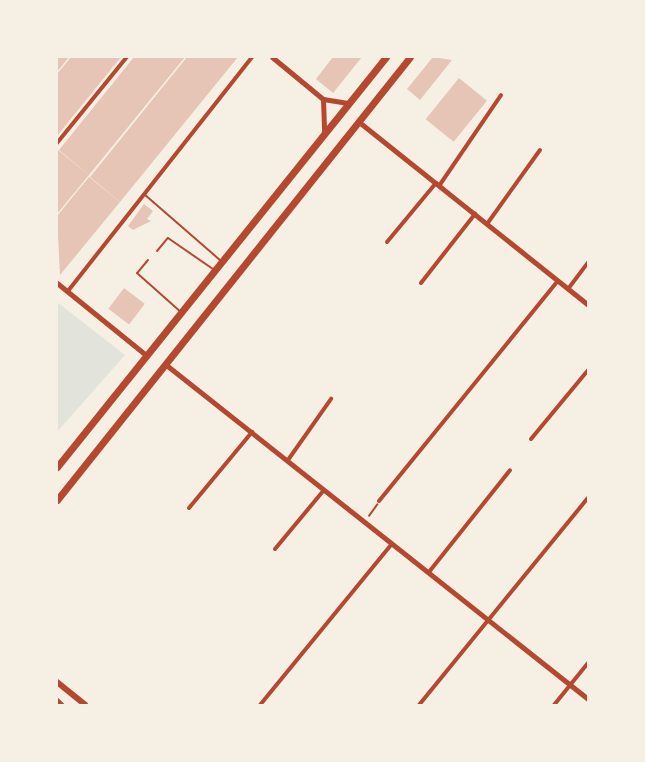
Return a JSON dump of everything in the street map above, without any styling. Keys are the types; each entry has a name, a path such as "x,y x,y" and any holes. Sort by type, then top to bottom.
{"main road":[{"path":"57,467 386,57"},
{"path":"57,500 410,57"},
{"path":"57,682 85,705"},
{"path":"57,701 61,705"}],"street":[{"path":"58,142 127,57"},
{"path":"68,291 252,57"},
{"path":"273,57 323,99 348,104"},
{"path":"387,242 437,184 501,95"},
{"path":"323,99 324,134"},
{"path":"359,122 588,305"},
{"path":"487,224 540,150"},
{"path":"421,283 475,214"},
{"path":"568,289 588,262"},
{"path":"380,501 558,281"},
{"path":"57,283 147,356"},
{"path":"165,364 588,699"},
{"path":"531,439 588,370"},
{"path":"288,460 331,399"},
{"path":"189,508 252,432"},
{"path":"429,572 510,470"},
{"path":"275,549 324,490"},
{"path":"419,705 588,498"},
{"path":"260,705 393,544"},
{"path":"554,705 588,663"}],"lane":[{"path":"144,194 222,262"},
{"path":"157,251 168,238 215,271"},
{"path":"148,260 137,273 182,313"}],"path":[{"path":"364,521 380,501"}],"shaded area":[{"path":"57,302 125,355 57,432"}],"building":[{"path":"57,57 69,57 57,72"},
{"path":"71,57 121,57 57,136 57,74"},
{"path":"134,57 185,57 89,175 59,150"},
{"path":"187,57 238,57 120,202 90,177"},
{"path":"333,57 362,57 333,93 316,79"},
{"path":"433,57 452,60 420,100 407,89"},
{"path":"459,78 487,101 454,142 426,119"},
{"path":"58,150 89,175 57,214 57,152"},
{"path":"89,177 120,202 60,275 57,216"},
{"path":"144,204 153,211 147,219 151,221 133,230 128,226"},
{"path":"124,288 145,304 129,324 108,309"}]}
